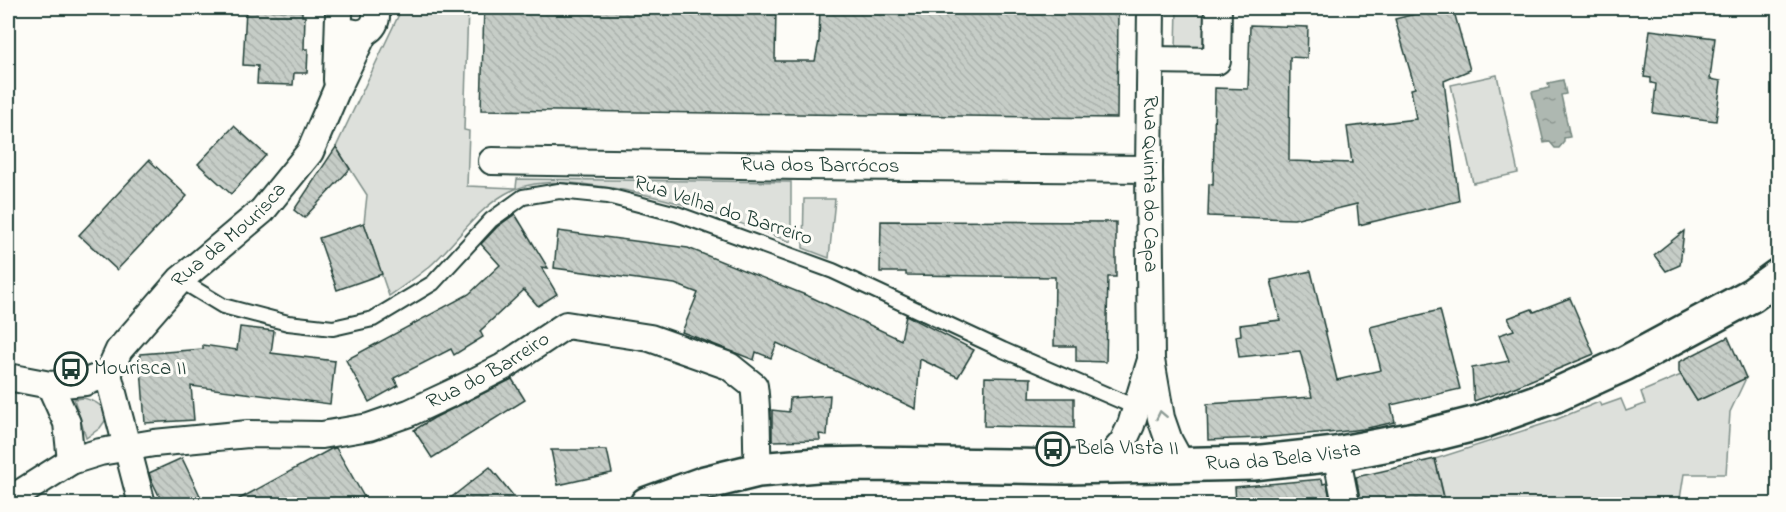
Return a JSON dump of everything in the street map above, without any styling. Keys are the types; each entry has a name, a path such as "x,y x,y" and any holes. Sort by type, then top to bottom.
{"main road":[{"name":"Rua da Bela Vista","path":"647,504 705,483 758,470 817,465 1102,466 1252,463 1336,454 1410,440 1478,423 1556,395 1624,364 1752,295 1779,276"}],"street":[{"name":"Rua Quinta do Capa","path":"1151,8 1149,169 1151,360"},
{"path":"1150,60 1217,61 1218,8"},
{"path":"340,11 346,30 358,34 374,15"},
{"name":"Rua da Mourisca","path":"337,89 340,11"},
{"name":"Rua da Mourisca","path":"108,374 119,350 180,280 262,211 310,152 337,89 374,15"},
{"name":"Rua dos Barrócos","path":"492,161 1149,169"},
{"name":"Rua do Barreiro","path":"8,501 71,461 100,452 154,443 248,434 322,435 369,427 409,413 503,367 566,325 650,338 729,366 754,386 757,411 758,470"},
{"path":"1102,466 1123,442 1131,425 1151,360"},
{"path":"1151,360 1161,418 1168,441 1182,465"},
{"path":"8,377 50,385 85,382 108,374 142,504"},
{"path":"50,385 67,423 71,461"},
{"path":"1336,454 1346,504"}],"lane":[{"name":"Rua Velha do Barreiro","path":"180,280 223,306 288,323 333,328 373,319 433,283 491,220 523,197 559,191 608,196 677,214 833,271 1003,350 1135,407"}],"shaded area":[{"path":"402,8 468,8 464,130 469,131 467,186 516,188 517,179 791,182 791,242 717,215 642,194 579,184 536,184 515,189 494,201 430,266 389,296 364,223 367,195 336,147"},
{"path":"1177,8 1204,8 1203,50 1176,49"},
{"path":"1497,75 1518,173 1473,183 1451,85"},
{"path":"804,199 835,199 829,258 803,248"},
{"path":"1681,375 1697,401 1746,378 1730,412 1726,474 1684,474 1680,499 1644,502 1644,504 1446,504 1435,459 1550,422 1599,402 1601,406 1621,399 1626,411 1645,404 1641,392"},
{"path":"84,398 99,405 107,418 100,428 86,438 74,399"}],"water":[{"path":"1563,80 1566,94 1561,95 1570,137 1564,138 1559,148 1555,148 1550,142 1544,143 1532,92 1549,88 1548,83"}],"building":[{"path":"484,8 776,8 775,61 815,61 819,41 820,8 1118,8 1117,118 481,110"},
{"path":"1439,8 1453,8 1470,70 1444,81 1459,201 1359,225 1357,204 1294,219 1208,216 1209,184 1213,185 1215,88 1248,89 1250,25 1308,27 1307,58 1290,57 1289,161 1352,163 1347,127 1416,119 1411,89 1415,88 1395,19"},
{"path":"246,9 302,11 302,16 305,16 304,49 308,49 307,73 294,73 293,85 257,84 258,66 243,65"},
{"path":"1650,30 1715,38 1710,79 1721,81 1716,121 1653,113 1656,84 1651,83 1651,78 1644,77"},
{"path":"234,126 266,155 231,194 198,164"},
{"path":"336,147 350,169 304,218 294,210"},
{"path":"149,160 187,196 117,270 79,235"},
{"path":"515,214 548,268 541,267 557,294 538,306 524,290 480,331 483,337 454,355 451,349 394,378 398,386 369,402 346,360 469,294 500,265 481,244 497,227"},
{"path":"881,221 1116,222 1116,277 1108,277 1106,362 1076,361 1076,346 1054,346 1055,277 906,275 906,272 880,272"},
{"path":"364,223 382,274 337,290 319,238"},
{"path":"558,231 688,248 813,298 901,340 906,315 974,350 958,377 920,359 916,409 777,343 771,358 756,352 754,360 682,332 698,293 675,284 554,268"},
{"path":"1684,231 1680,265 1666,271 1654,255"},
{"path":"1311,271 1337,380 1381,370 1370,327 1440,310 1460,389 1391,405 1395,422 1363,429 1208,440 1207,404 1312,397 1300,351 1239,357 1236,336 1241,335 1240,325 1280,320 1271,280"},
{"path":"1570,298 1594,354 1510,389 1474,401 1472,368 1509,361 1499,335 1514,330 1508,318 1532,309 1534,312"},
{"path":"240,327 274,331 271,353 335,361 330,404 191,386 194,420 145,423 140,354 203,349 203,345 237,350"},
{"path":"1728,337 1746,378 1697,401 1679,372 1679,362"},
{"path":"985,377 1031,378 1030,398 1074,398 1074,428 984,426"},
{"path":"512,379 525,400 432,458 414,430"},
{"path":"830,395 827,435 819,434 820,440 772,441 772,410 789,412 790,398"},
{"path":"336,448 368,504 230,504 331,449"},
{"path":"551,450 607,450 612,473 558,485"},
{"path":"182,458 204,504 163,504 151,479 149,473"},
{"path":"1435,459 1445,502 1361,504 1356,477"},
{"path":"490,467 520,504 443,504"},
{"path":"1322,479 1323,484 1327,483 1331,504 1236,504 1235,487"}],"place":[{"name":"Mourisca II","path":"71,369"},
{"name":"Bela VIsta II","path":"1053,449"}]}
